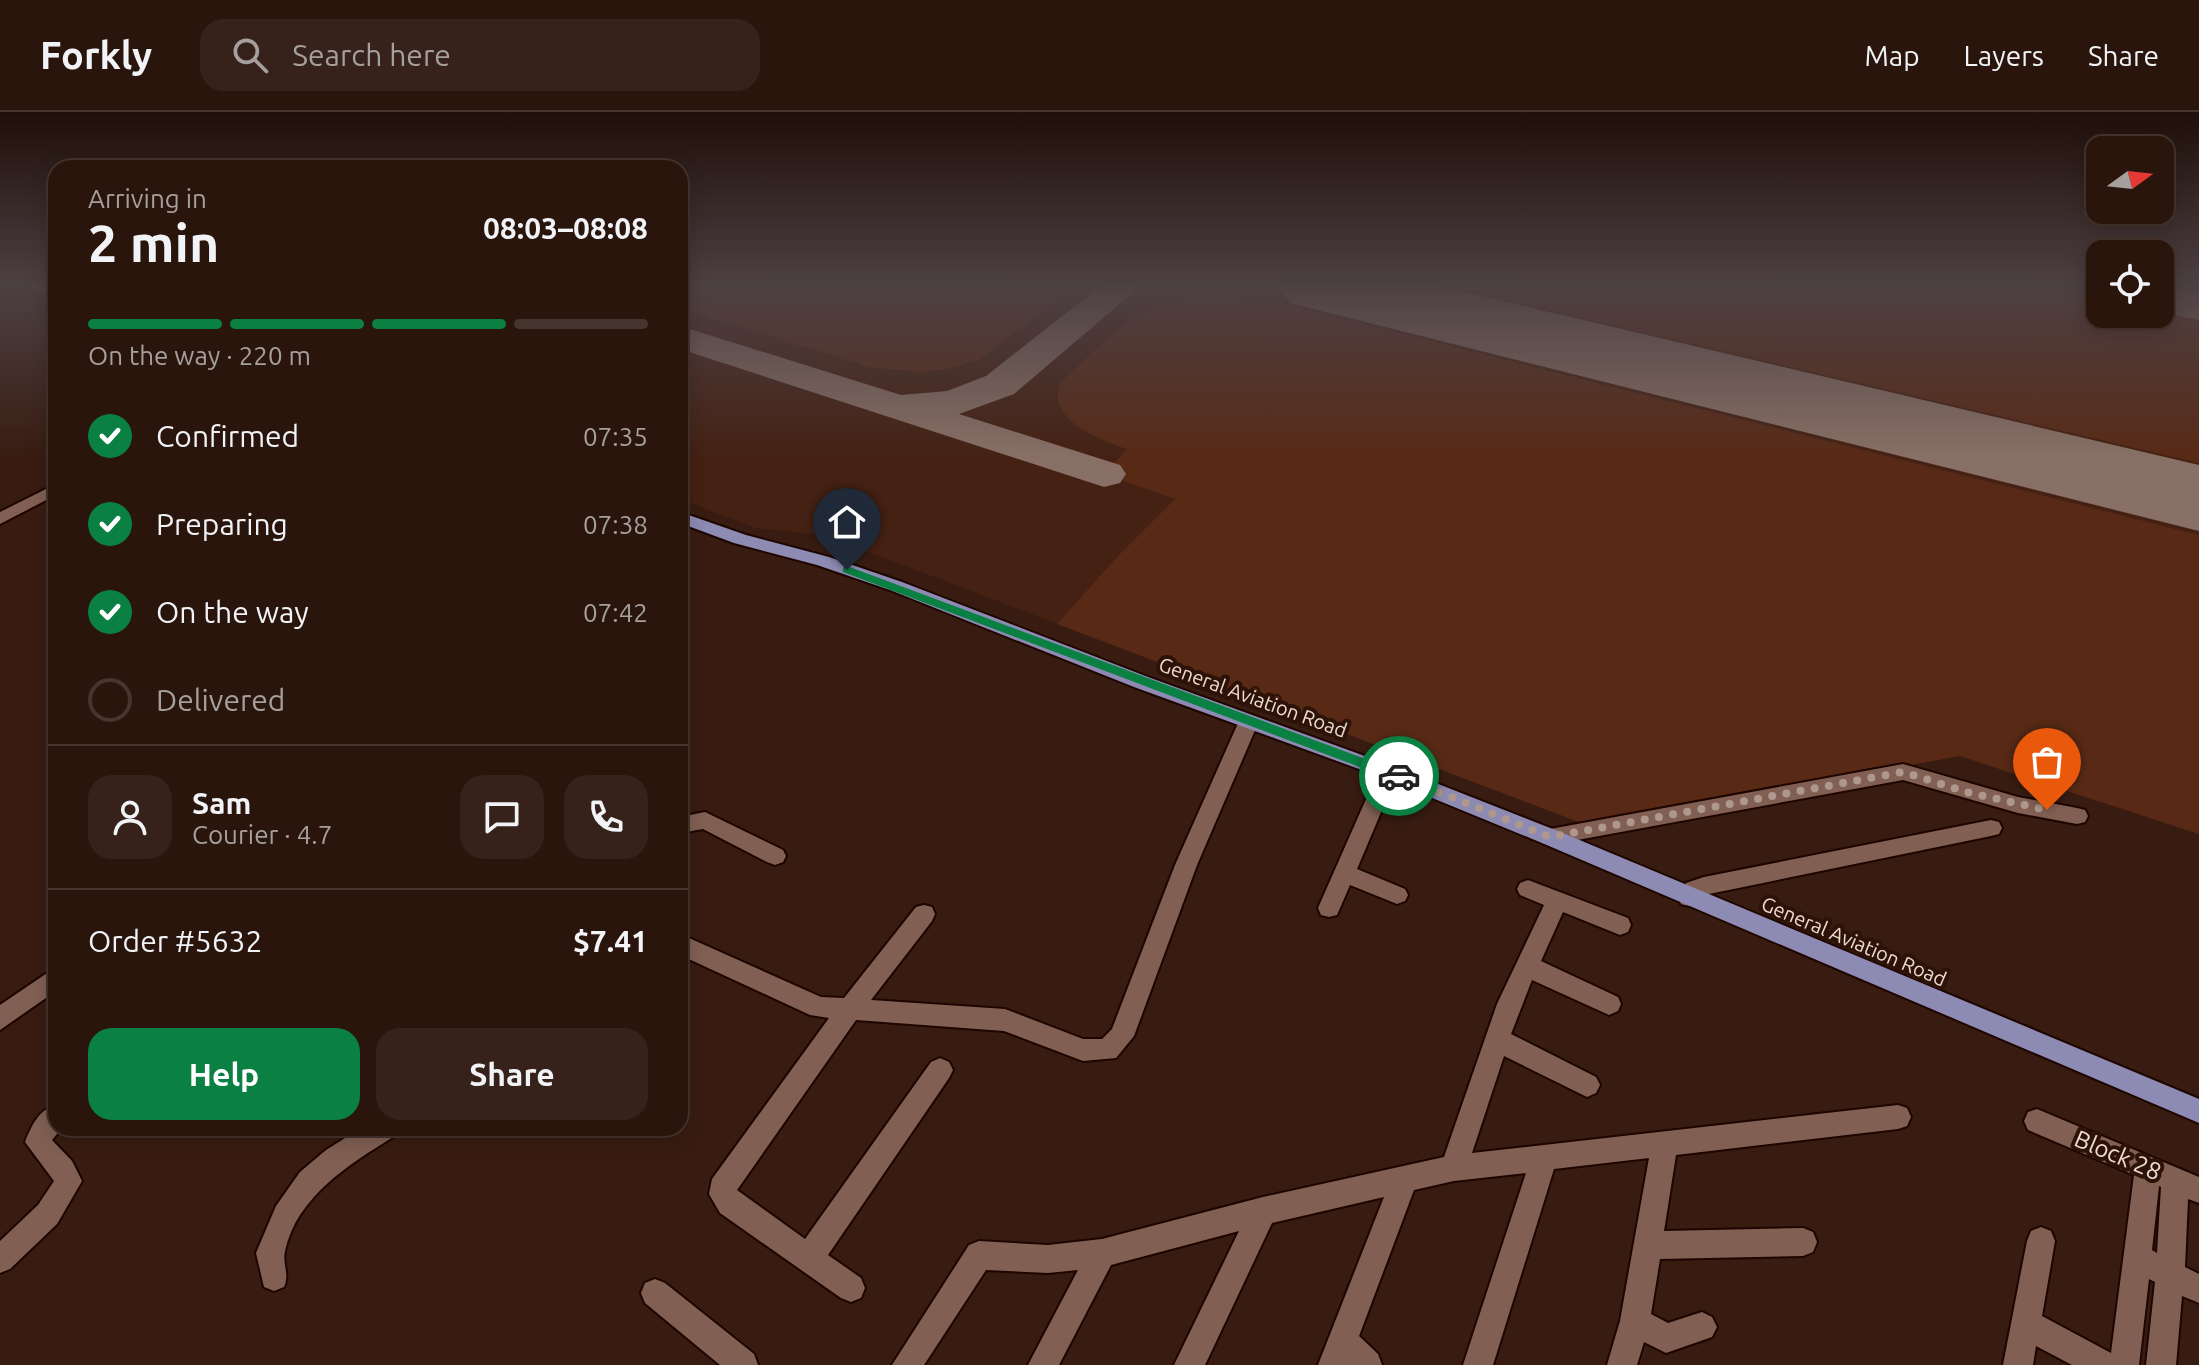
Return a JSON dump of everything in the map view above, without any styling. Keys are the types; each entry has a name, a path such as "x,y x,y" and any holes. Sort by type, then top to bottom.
{"main road":[{"name":"General Aviation Road","path":"688,520 740,539 823,561 896,586 1388,772 1550,837 2199,1111"}],"street":[{"path":"0,519 48,493"},
{"path":"688,948 819,1007 1005,1020 1083,1050 1107,1050 1122,1036 1186,865 1249,721"},
{"path":"1329,908 1388,772"},
{"path":"1550,837 1903,772 2018,805 2077,816"},
{"path":"688,823 705,820 775,856"},
{"path":"1689,898 1694,889 1704,886 1991,828"},
{"path":"1343,873 1397,895"},
{"path":"1528,889 1620,925"},
{"path":"1454,1168 1509,1004 1557,901"},
{"path":"851,1288 730,1203 722,1188 849,1010 924,914"},
{"path":"1527,966 1609,1004"},
{"path":"0,1019 48,983"},
{"path":"1498,1040 1587,1085"},
{"path":"808,1259 940,1070"},
{"path":"907,1365 979,1255 1048,1259 1102,1253 1263,1211 1454,1168 1898,1117"},
{"name":"Block 28","path":"2037,1121 2187,1184"},
{"path":"0,1259 40,1226 59,1204 68,1181 64,1170 38,1142 48,1124"},
{"path":"274,1277 270,1253 286,1216 310,1181 335,1159 371,1136"},
{"path":"1622,1365 1635,1321 1665,1143"},
{"path":"1478,1365 1544,1157"},
{"path":"2124,1365 2148,1168"},
{"path":"1367,1365 1338,1353 1404,1180"},
{"path":"2161,1365 2169,1274 2187,1184"},
{"path":"1189,1365 1263,1211"},
{"path":"2018,1365 2028,1325 2041,1241"},
{"path":"1649,1245 1803,1242"},
{"path":"1043,1365 1102,1253"},
{"path":"2135,1257 2199,1289"},
{"path":"655,1293 743,1365"},
{"path":"1635,1321 1666,1338 1702,1327"},
{"path":"2028,1325 2102,1365"}],"shaded area":[{"path":"688,342 2199,342 2199,834 1960,756 1584,824 824,535 756,528 688,502"},
{"path":"790,342 1002,342 980,359 948,369 920,372 869,367"},
{"path":"1104,342 1437,342 2199,535 2199,834 1960,756 1584,824 1057,624 1175,499 1104,474 1127,449 1090,434 1067,417 1060,407 1058,395 1061,382"},
{"path":"1686,342 2199,342 2199,463"}],"taxiway":[{"path":"697,342 1104,474"},
{"path":"910,405 953,403 1000,385 1053,342"}],"runway":[{"path":"1561,342 2199,498"}],"way so far":[{"path":"1399,776 1550,837 1903,772 1970,793 2047,810"}],"route":[{"path":"847,570 1399,776"}]}
